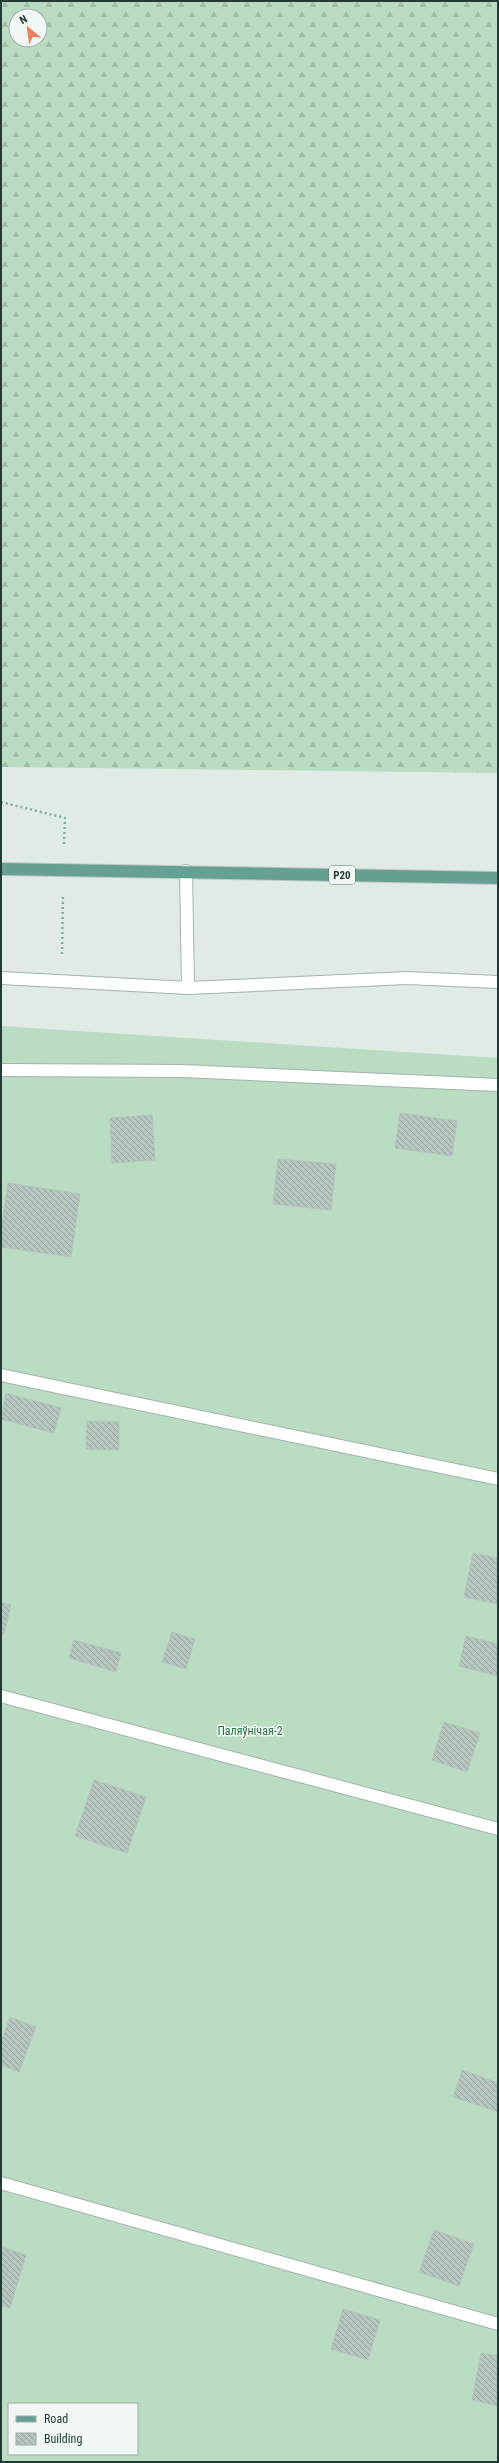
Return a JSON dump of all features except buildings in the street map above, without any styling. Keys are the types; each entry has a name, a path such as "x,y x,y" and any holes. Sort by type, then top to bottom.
{"main road":[{"name":"Р20","path":"1,869 498,878"}],"lane":[{"path":"186,872 188,988"},
{"path":"1,978 188,988 407,978 498,982"},
{"path":"1,1070 182,1071 498,1085"},
{"path":"1,1375 498,1479"},
{"path":"1,1696 498,1829"},
{"path":"1,2183 498,2324"}],"green space":[{"path":"1,1 498,1 498,773 1,767"},
{"name":"Паляўнічая-2","path":"1,1026 498,1058 498,2462 1,2462"}]}
